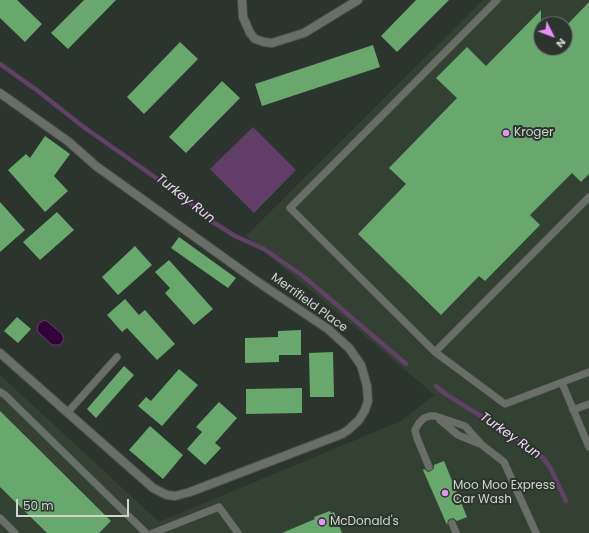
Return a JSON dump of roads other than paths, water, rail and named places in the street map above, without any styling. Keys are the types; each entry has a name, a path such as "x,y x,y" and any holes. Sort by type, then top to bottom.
{"street":[{"path":"242,0 243,17 250,33 255,39 272,43 304,32 358,0"},
{"name":"Merrifield Place","path":"0,93 69,142 96,166 255,280 328,329 349,348 355,356 364,373 368,401 363,416 342,434 190,492 175,496 167,495 153,488 0,353"}],"lane":[{"path":"497,0 290,208 435,352 505,404 589,372"},
{"path":"435,352 589,197"},
{"path":"68,412 117,357"},
{"path":"562,383 589,447"},
{"path":"0,392 146,533"},
{"path":"573,410 589,404"},
{"path":"429,467 417,438 416,430 419,423 424,418 435,416 465,426 482,445 504,462 536,533"},
{"path":"153,533 219,507 238,533"},
{"path":"0,518 15,533"},
{"path":"452,523 456,533"}],"waterway":[{"name":"Turkey Run","path":"0,64 38,91 81,125 183,197 208,219 235,236 264,249 303,276 406,364"},
{"name":"Turkey Run","path":"436,386 444,393 527,445 542,457 550,467 566,501"}],"place":[{"name":"Kroger","path":"506,133"},
{"name":"Moo Moo Express Car Wash","path":"445,493"},
{"name":"McDonald's","path":"322,522"}]}
